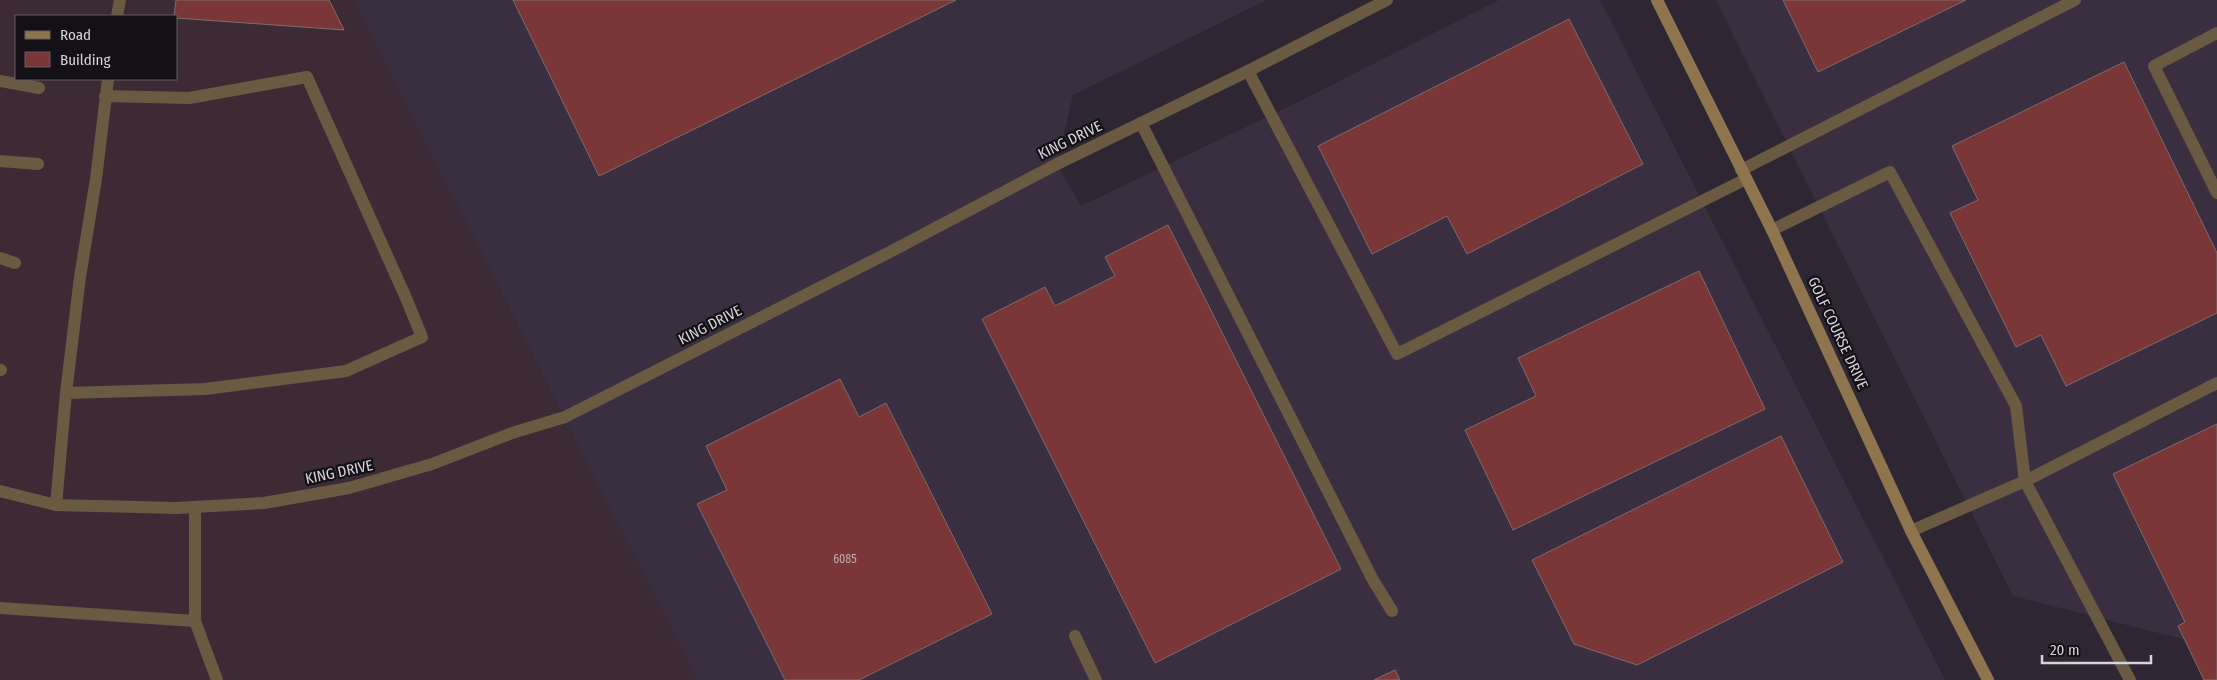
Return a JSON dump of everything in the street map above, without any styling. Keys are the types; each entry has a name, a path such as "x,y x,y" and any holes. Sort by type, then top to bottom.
{"street":[{"path":"117,15 120,0"},
{"name":"KING DRIVE","path":"0,491 56,504 177,508 264,502 349,488 432,464 512,433 566,417 884,255 1057,164 1248,71 1387,0"},
{"name":"GOLF COURSE DRIVE","path":"1658,0 1743,175 1772,230 1912,530 1988,680"},
{"path":"1248,71 1398,354 2075,0"},
{"path":"2217,33 2154,66 2217,193"},
{"path":"66,392 204,389 346,371 422,337 307,77 189,98 105,96"},
{"path":"56,504 66,392 80,276 96,179 108,80"},
{"path":"0,81 39,88"},
{"path":"1141,123 1373,580 1392,611"},
{"path":"0,161 38,164"},
{"path":"1772,230 1890,172 2016,406 2025,480 2130,680"},
{"path":"0,258 15,263"},
{"path":"1912,530 2025,480 2217,383"},
{"path":"195,507 195,621 217,680"},
{"path":"0,608 195,621"},
{"path":"1075,636 1096,680"}],"shaded area":[{"path":"0,0 353,0 697,680 0,680"},
{"path":"353,0 1267,0 1073,95 1057,164 1081,206 1300,101 1499,0 1600,0 1945,680 697,680"},
{"path":"1716,0 2217,0 2217,648 2013,596"}],"building":[{"path":"176,0 329,0 344,30 178,18 178,15 174,15"},
{"path":"513,0 956,0 599,176"},
{"path":"1783,0 1966,0 1818,72"},
{"path":"1569,19 1643,164 1467,254 1447,216 1372,254 1318,146"},
{"path":"2124,62 2217,253 2217,313 2066,386 2041,335 2016,347 1950,213 1978,200 1952,146"},
{"path":"1168,225 1341,569 1155,663 982,319 1045,287 1055,306 1115,276 1105,257"},
{"path":"1699,271 1765,409 1513,530 1465,430 1536,396 1518,358"},
{"path":"840,379 859,417 886,403 992,614 859,680 785,680 697,504 727,490 706,446"},
{"path":"2217,424 2217,680 2204,680 2178,626 2185,622 2113,474"},
{"path":"1781,436 1843,562 1637,665 1574,644 1532,560"},
{"path":"1395,670 1400,680 1374,680"}]}
